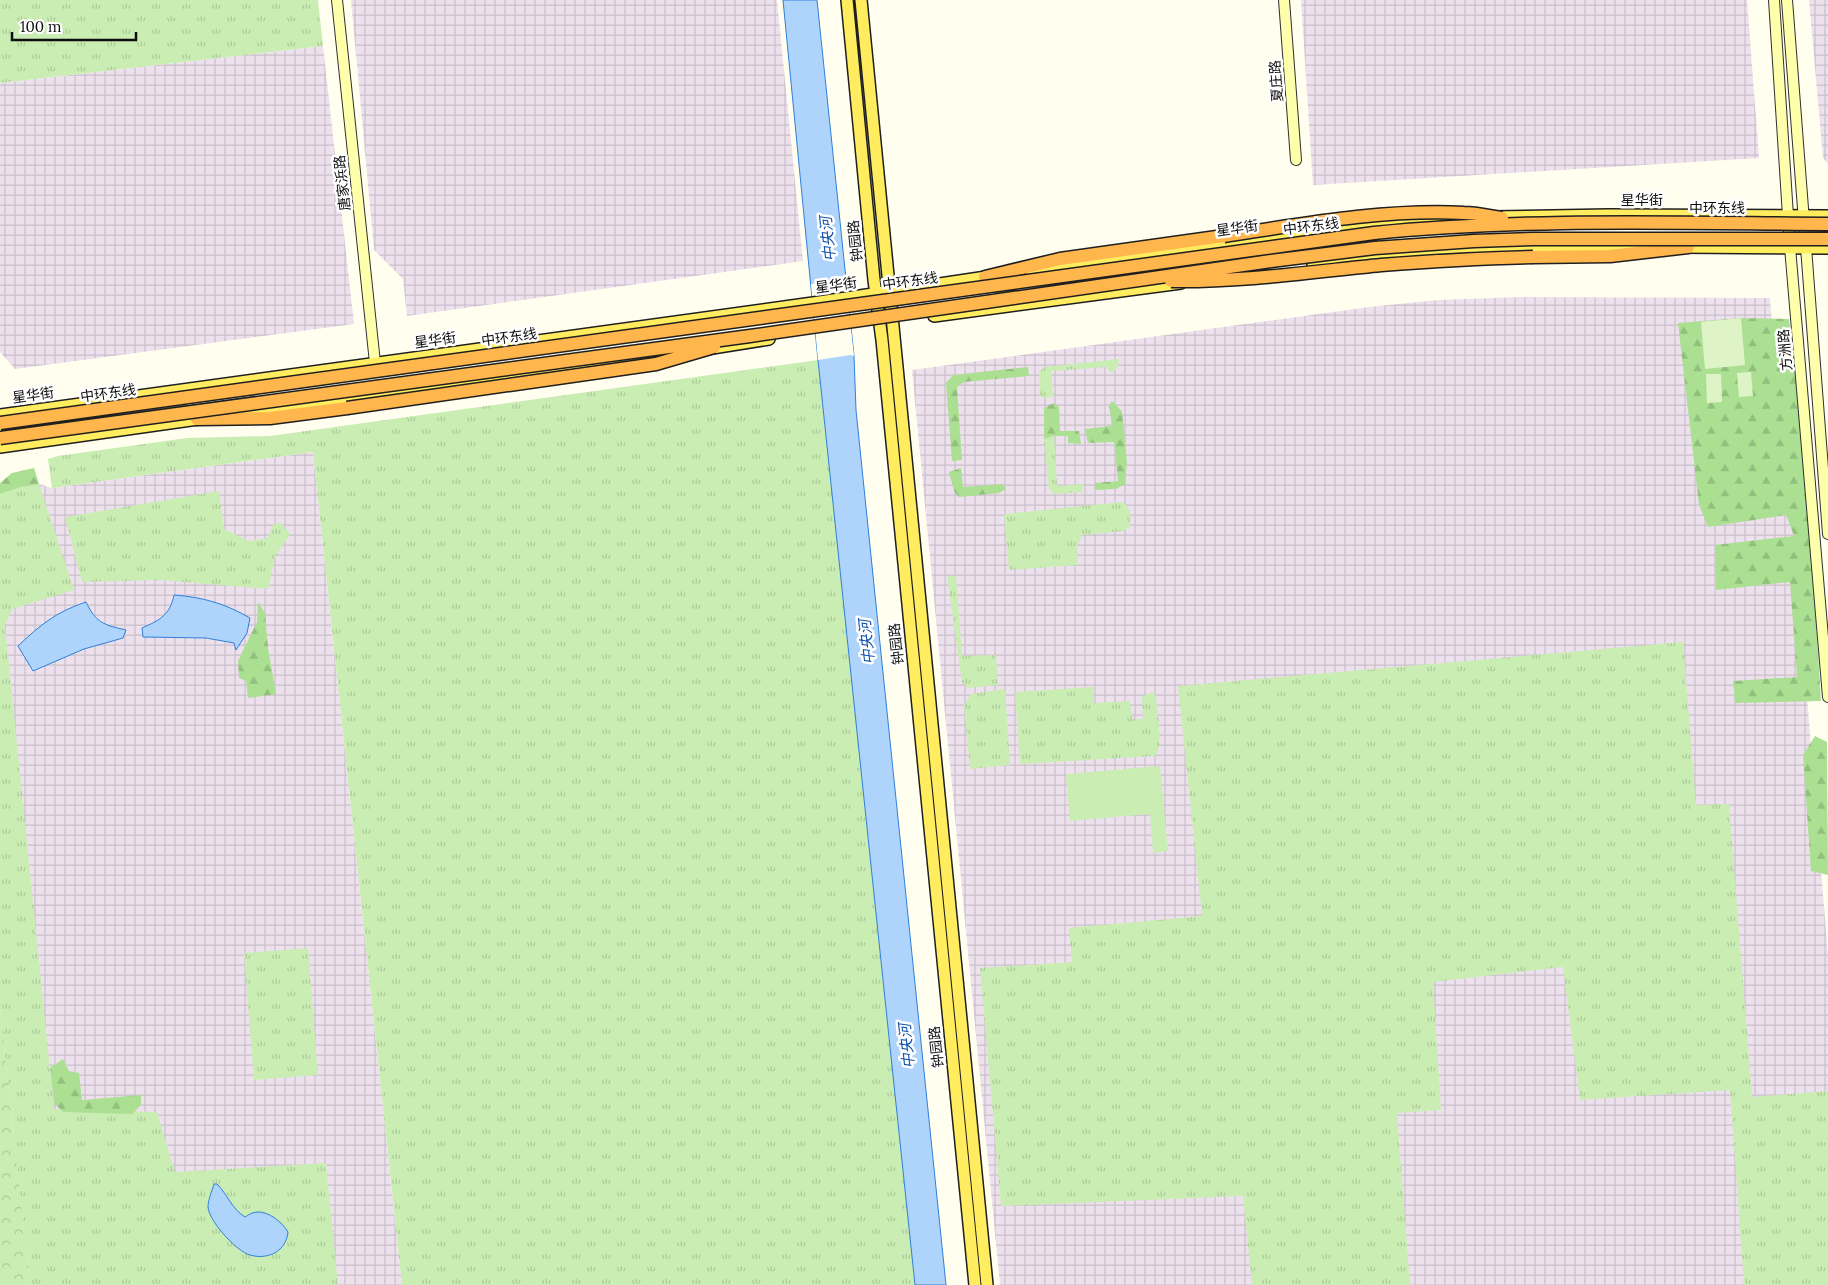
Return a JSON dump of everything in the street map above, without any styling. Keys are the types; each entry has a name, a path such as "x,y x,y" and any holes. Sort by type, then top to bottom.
{"highway":[{"path":"985,277 1060,259 1342,219 1412,213 1466,213 1534,223"},
{"name":"中环东线","path":"0,423 1269,246 1415,229 1534,223 1828,224"},
{"path":"0,438 750,336 1309,256 1408,245 1474,240 1591,238 1828,239"},
{"path":"1129,281 1212,282 1416,262 1476,258 1610,256 1688,247"},
{"path":"197,419 270,418 656,364 750,336"}],"main road":[{"name":"唐家浜路","path":"337,0 375,363"},
{"name":"钟园路","path":"847,0 975,1285"},
{"name":"钟园路","path":"860,0 987,1285"},
{"name":"夏庄路","path":"1284,0 1296,160"},
{"name":"方洲路","path":"1774,0 1790,248 1828,697"},
{"name":"方洲路","path":"1787,0 1828,534"},
{"name":"星华街","path":"0,415 813,303 985,277 1414,220 1608,215 1828,216"},
{"path":"0,446 654,358 893,321 1271,271 1416,255 1534,249 1828,248"},
{"path":"0,431 43,425 82,403"}],"shaded area":[{"path":"351,0 777,0 803,261 407,316 403,279 374,250"},
{"path":"1301,0 1747,0 1759,158 1313,185"},
{"path":"1809,0 1828,0 1828,164 1823,158"},
{"path":"323,46 354,324 15,369 0,352 0,83"},
{"path":"1519,297 1770,298 1775,361 1783,400 1828,956 1828,1285 1000,1285 912,370 1369,307 1439,300"},
{"path":"313,452 402,1285 30,1285 0,1008 0,497 21,487 39,484 52,488"}],"green space":[{"path":"0,0 318,0 323,46 0,83"},
{"path":"1741,318 1789,319 1809,507 1821,701 1735,703 1733,681 1797,677 1790,582 1716,590 1715,545 1794,536 1786,515 1708,527 1699,505 1678,323"},
{"path":"1741,318 1745,365 1705,369 1701,322"},
{"path":"1119,359 1118,366 1113,373 1107,367 1051,371 1053,396 1044,399 1040,395 1039,372 1044,367"},
{"path":"818,360 915,1285 402,1285 313,452 52,488 48,459 187,438 270,436"},
{"path":"1028,367 1029,376 964,382 957,387 962,460 952,461 946,383 953,375"},
{"path":"1751,372 1753,396 1739,397 1737,373"},
{"path":"1706,374 1721,374 1722,402 1707,403"},
{"path":"1112,401 1122,411 1127,462 1125,484 1116,489 1095,490 1095,483 1118,481 1114,442 1088,443 1085,429 1112,426 1109,405"},
{"path":"1054,403 1059,407 1060,431 1079,431 1081,444 1068,443 1068,436 1054,436 1044,439 1044,408"},
{"path":"1054,436 1057,486 1083,484 1082,492 1054,494 1049,490 1044,439"},
{"path":"34,468 39,484 21,487 0,494 0,483 12,473"},
{"path":"961,468 963,487 1003,484 1006,489 999,493 959,497 954,491 949,472"},
{"path":"39,484 74,590 12,609 5,626 54,1109 157,1112 175,1172 326,1163 338,1285 30,1285 0,1008 0,494 21,487"},
{"path":"219,491 224,529 249,541 268,538 272,526 280,522 290,534 275,557 268,589 161,580 82,582 65,517"},
{"path":"1122,502 1128,507 1130,512 1130,526 1124,531 1082,535 1077,547 1078,565 1009,570 1004,514"},
{"path":"947,576 956,576 962,656 996,655 998,685 968,688 962,682"},
{"path":"258,602 265,613 268,648 276,694 248,698 246,681 239,678 238,661 257,622"},
{"path":"1683,642 1696,805 1729,804 1752,1097 1828,1091 1828,1285 1744,1285 1730,1090 1580,1100 1563,967 1433,982 1441,1110 1397,1113 1410,1285 1252,1285 1243,1196 1001,1206 980,968 1072,962 1069,928 1202,916 1178,686"},
{"path":"1093,687 1094,703 1130,701 1132,719 1143,719 1142,697 1153,692 1156,697 1160,737 1158,751 1155,756 1020,764 1015,692"},
{"path":"1005,689 1010,765 970,769 964,705 971,694"},
{"path":"1815,736 1827,742 1828,875 1811,871 1803,755"},
{"path":"1160,766 1168,851 1153,853 1150,814 1070,821 1066,774"},
{"path":"308,948 318,1075 254,1080 244,953"},
{"path":"0,1008 30,1285 0,1285"},
{"path":"63,1059 69,1071 79,1073 82,1100 141,1095 141,1105 132,1114 63,1112 54,1103 50,1068"}],"water":[{"name":"中央河","path":"783,0 817,0 854,356 856,410 946,1285 915,1285 818,360"},
{"path":"174,595 195,597 214,602 250,618 247,633 236,650 234,643 206,638 143,637 142,628 167,612"},
{"path":"86,602 93,615 101,622 126,630 123,638 84,649 33,671 18,646 49,620 66,610"},
{"path":"214,1184 217,1184 236,1210 245,1217 254,1212 262,1212 275,1218 283,1225 288,1232 279,1250 267,1256 254,1256 242,1251 229,1240 209,1213 209,1198"}],"pier":[{"path":"845,276 854,356 818,360 811,284 840,280"}]}
